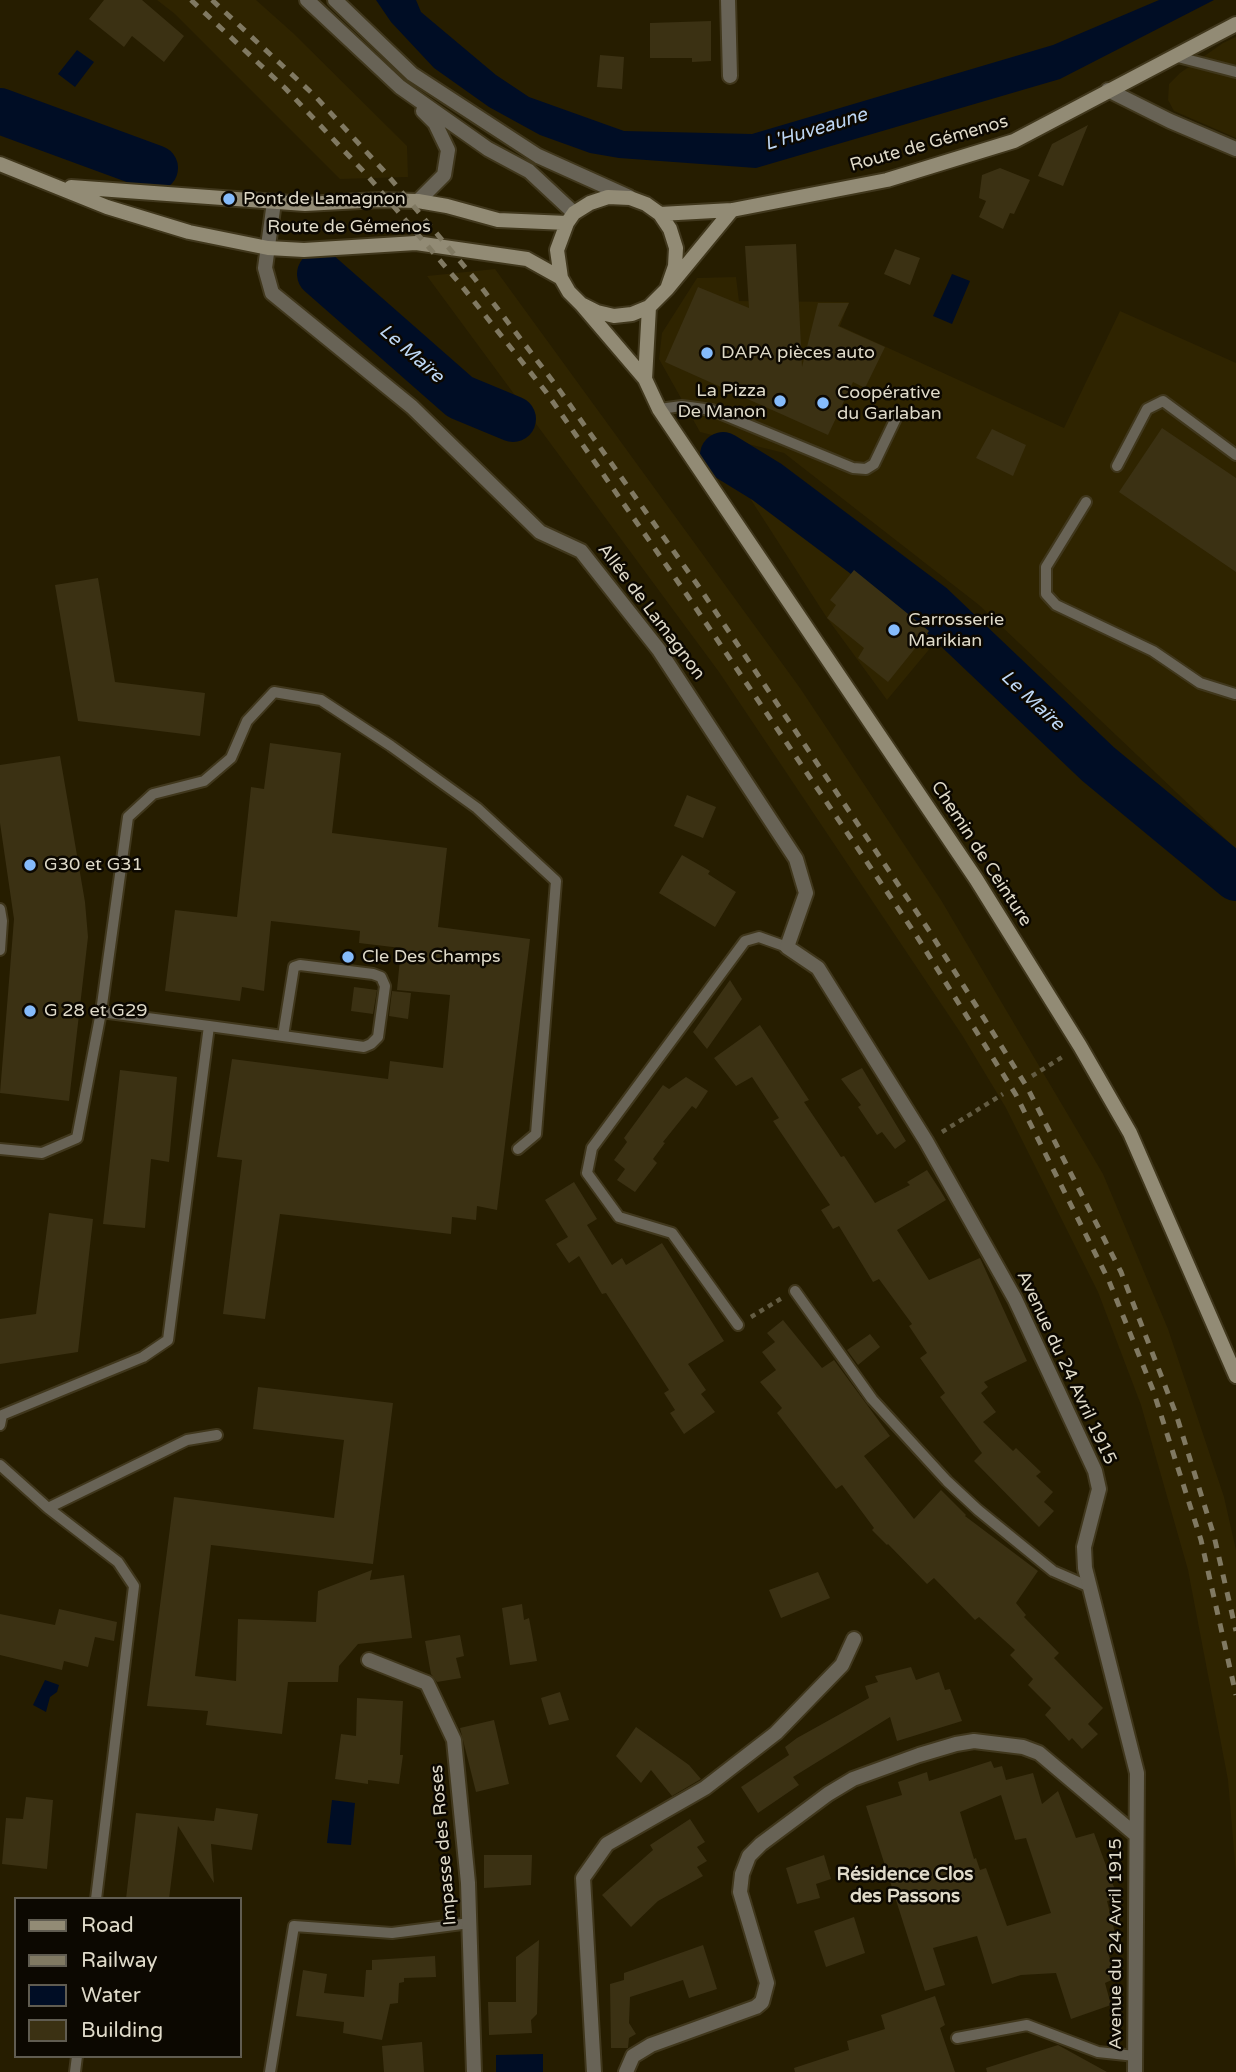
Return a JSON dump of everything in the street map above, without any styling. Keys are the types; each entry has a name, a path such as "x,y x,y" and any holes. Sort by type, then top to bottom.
{"main road":[{"name":"Route de Gémenos","path":"660,214 732,210 887,180 1014,141 1236,24"},
{"name":"Route de Gémenos","path":"0,164 107,207 189,232 268,248 304,250 416,243 527,259 561,278"},
{"name":"Route de Gémenos","path":"57,186 305,204 418,201 498,220 570,218"},
{"path":"667,289 675,266 676,248 670,229 660,214 646,204 630,198 608,197 590,203 570,218 557,250 561,278 569,292 581,304 597,313 614,316 632,314 649,307 667,289 732,210"},
{"name":"Chemin de Ceinture","path":"581,304 645,379 659,409 976,879 1080,1046 1130,1133 1236,1376"},
{"name":"Chemin de Ceinture","path":"645,379 649,307"}],"street":[{"path":"307,0 400,87 435,124 448,150 444,175 418,201"},
{"path":"335,0 412,74 538,156 630,198"},
{"path":"728,0 730,76"},
{"path":"373,62 386,49"},
{"path":"400,87 488,149 529,172 570,218"},
{"path":"1108,90 1170,121 1236,149"},
{"name":"Allée de Lamagnon","path":"274,202 265,268 272,293 412,407 540,533 581,551 659,650 796,859 806,893 788,947"},
{"name":"Avenue du 24 Avril 1915","path":"788,947 818,968 926,1142 1015,1299 1095,1471 1099,1489 1084,1547 1085,1568 1137,1773 1135,2072"},
{"path":"594,2072 583,1878 607,1844 705,1788 776,1733 842,1665 853,1639"},
{"name":"Impasse des Roses","path":"369,1660 427,1683 454,1740 468,1883 474,2072"},
{"path":"626,2072 633,2056 651,2045 756,2007 762,2002 767,1983 743,1906 740,1892 742,1874 750,1856 761,1844 828,1794 853,1779 965,1742 994,1741 1023,1746 1039,1754 1136,1835"}],"lane":[{"path":"1174,56 1236,72"},
{"path":"1117,466 1147,409 1163,401 1236,454"},
{"path":"659,409 682,406 712,410 853,468 866,469 874,464 898,414"},
{"path":"1086,502 1046,567 1046,594 1056,605 1153,651 1200,683 1236,695"},
{"path":"0,1149 42,1153 77,1138 101,1012 128,817 153,794 204,781 231,758 247,721 274,692 321,700 391,746 478,808 556,881 536,1134 518,1149"},
{"path":"0,909 0,950"},
{"path":"738,1325 672,1233 619,1217 587,1173 592,1148 745,941 759,937 788,947"},
{"path":"101,1012 364,1047 377,1037 385,986 381,977 300,965 294,967 283,1036"},
{"path":"0,1425 2,1415 143,1357 167,1339 209,1026"},
{"path":"795,1291 872,1399 947,1481 1053,1571 1090,1587"},
{"path":"48,1508 187,1440 218,1435"},
{"path":"0,1465 48,1508 118,1563 134,1586 96,1897"},
{"path":"271,2072 294,1926 391,1933 470,1923"},
{"path":"957,2038 1027,2025 1098,2052 1135,2056"}],"path":[{"path":"1032,1076 1080,1046"},
{"path":"926,1142 1003,1094"},
{"path":"738,1325 795,1291"}],"shaded area":[{"path":"157,0 256,0 407,146 408,177 340,179 175,14"},
{"path":"1236,37 1236,138 1174,111 1168,100 1169,84 1180,73"},
{"path":"495,269 800,688 941,900 1103,1174 1168,1329 1224,1497 1236,1550 1236,1874 1228,1780 1188,1570 1141,1405 1098,1292 1006,1108 962,1035 719,672 427,276"},
{"path":"736,277 739,301 849,302 840,326 1064,428 1120,311 1236,363 1236,849 979,605 784,453 700,432 659,359 662,333 697,278"},
{"path":"746,492 787,512 854,560 942,634 887,700 827,618"}],"water":[{"name":"L'Huveaune","path":"376,0 416,0 421,12 496,75 529,97 624,131 752,134 1053,45 1159,0 1214,0 1060,79 756,168 619,158 590,153 540,135 489,107 434,68 391,22"},
{"path":"77,50 94,62 75,87 58,74"},
{"path":"952,274 970,281 952,324 933,316"},
{"path":"45,1680 59,1685 57,1692 50,1697 46,1712 33,1705"},
{"path":"332,1800 355,1803 351,1845 327,1843"},
{"path":"543,2054 543,2072 496,2072 496,2055"}],"building":[{"path":"104,0 142,0 184,36 164,62 132,36 124,47 89,19"},
{"path":"711,21 711,61 650,58 650,23"},
{"path":"600,55 624,57 622,89 597,87"},
{"path":"1088,125 1063,186 1038,176 1052,144"},
{"path":"1000,168 1030,180 1014,214 1010,213 1003,229 979,217 986,201 979,198 982,175"},
{"path":"796,244 802,367 818,303 849,303 838,326 885,347 865,388 853,382 828,435 665,362 698,287 749,308 745,246"},
{"path":"895,249 920,258 910,285 884,274"},
{"path":"1162,428 1236,478 1236,572 1119,492"},
{"path":"992,429 1026,445 1013,476 976,458"},
{"path":"854,570 929,631 888,682 858,658 864,648 827,618 836,605 830,600"},
{"path":"98,578 115,682 205,693 200,736 78,721 55,585"},
{"path":"270,743 341,753 332,833 447,848 438,927 530,939 497,1210 477,1206 476,1220 452,1217 451,1234 280,1214 265,1319 223,1314 242,1160 217,1157 232,1059 388,1079 390,1061 443,1068 450,995 397,990 401,948 359,943 360,931 271,921 264,991 242,987 240,1001 165,991 175,910 237,917 251,787 264,789"},
{"path":"60,756 85,902 88,937 69,1101 0,1093 14,919 0,823 0,765"},
{"path":"687,795 716,807 703,838 674,826"},
{"path":"682,855 710,871 708,874 736,892 715,927 659,893"},
{"path":"730,980 742,999 707,1049 693,1032"},
{"path":"354,987 377,990 373,1014 351,1011"},
{"path":"392,991 411,993 408,1019 389,1016"},
{"path":"760,1025 809,1100 804,1102 875,1203 910,1185 907,1182 927,1170 946,1200 897,1230 929,1280 980,1258 1027,1361 984,1382 988,1387 981,1393 996,1412 983,1422 1013,1451 1016,1448 1041,1472 1036,1476 1053,1492 1044,1502 1054,1511 1039,1527 974,1461 982,1453 940,1397 945,1393 920,1358 927,1353 909,1326 912,1324 879,1279 873,1282 839,1226 833,1229 821,1210 830,1205 773,1121 779,1118 752,1077 736,1086 714,1058"},
{"path":"862,1068 906,1141 895,1149 882,1132 877,1135 858,1107 861,1105 841,1079"},
{"path":"120,1070 177,1077 169,1162 151,1159 145,1228 103,1224"},
{"path":"686,1077 708,1091 696,1109 692,1106 663,1142 665,1143 653,1159 657,1163 635,1192 617,1180 625,1169 614,1160 627,1142 624,1138 663,1085 669,1089"},
{"path":"574,1182 597,1219 587,1225 612,1265 622,1258 626,1265 662,1243 724,1341 688,1364 706,1390 701,1394 715,1412 684,1434 670,1413 675,1410 664,1393 669,1390 606,1293 602,1294 579,1256 569,1263 556,1244 568,1237 545,1200"},
{"path":"49,1213 93,1219 78,1352 0,1364 0,1319 36,1314"},
{"path":"783,1320 822,1368 834,1360 890,1436 864,1456 914,1519 941,1490 965,1516 1038,1571 1016,1603 1026,1615 1024,1617 1059,1653 1054,1658 1103,1708 1088,1724 1098,1734 1082,1749 1072,1738 1069,1741 1045,1715 1051,1708 1028,1685 1033,1679 1010,1655 1015,1650 979,1617 975,1620 934,1578 927,1584 887,1545 872,1530 874,1528 842,1485 836,1489 777,1413 782,1408 760,1382 776,1370 762,1352 775,1342 767,1333"},
{"path":"870,1334 880,1347 858,1365 847,1350"},
{"path":"258,1387 393,1403 373,1564 211,1545 195,1676 236,1681 238,1619 316,1622 318,1591 372,1570 370,1580 404,1575 412,1638 358,1644 339,1666 338,1682 288,1682 282,1734 206,1725 208,1711 147,1706 174,1497 334,1518 344,1440 253,1429"},
{"path":"818,1572 830,1598 781,1618 769,1590"},
{"path":"522,1604 524,1620 529,1618 537,1661 510,1665 502,1608"},
{"path":"59,1609 117,1622 114,1641 95,1637 88,1667 64,1661 62,1670 0,1655 0,1614 55,1625"},
{"path":"460,1635 464,1656 456,1658 461,1678 437,1682 431,1674 425,1641"},
{"path":"911,1667 916,1680 939,1672 945,1690 950,1689 962,1721 897,1741 890,1717 793,1777 799,1785 758,1813 741,1787 789,1755 785,1747 797,1738 869,1698 865,1686 878,1682 875,1676"},
{"path":"560,1692 569,1720 549,1725 541,1698"},
{"path":"357,1698 403,1701 400,1755 403,1755 399,1784 368,1780 368,1784 335,1779 341,1734 356,1736"},
{"path":"494,1720 509,1784 476,1792 460,1728"},
{"path":"636,1727 689,1765 701,1779 672,1796 651,1770 641,1783 616,1756"},
{"path":"991,1761 994,1768 1002,1766 1006,1780 1033,1773 1042,1804 1058,1791 1076,1838 1094,1833 1118,1898 1107,1901 1119,1949 1108,1953 1116,1978 1105,1983 1111,2005 1071,2019 1056,1973 1021,1975 992,1984 977,1936 933,1948 945,1985 925,1991 866,1806 902,1795 898,1782 927,1772 929,1781","holes":["1001,1795 1015,1840 1026,1838 1051,1913 1007,1926 986,1868 980,1870 976,1858 974,1859 960,1812"]},
{"path":"26,1797 53,1800 47,1869 2,1864 6,1818 23,1819"},
{"path":"216,1808 258,1814 252,1850 211,1844 214,1883 178,1826 169,1897 126,1897 136,1813 214,1821"},
{"path":"690,1819 705,1842 697,1847 707,1861 697,1867 703,1876 658,1901 631,1927 602,1895 653,1850 650,1845"},
{"path":"484,1855 532,1855 531,1885 484,1888"},
{"path":"824,1855 831,1879 816,1884 820,1898 797,1904 786,1868"},
{"path":"854,1917 865,1953 826,1967 814,1931"},
{"path":"539,1940 537,2014 531,2020 532,2033 489,2035 488,2002 516,2002 516,1957"},
{"path":"703,1945 717,1989 689,1998 683,1980 630,1997 629,2023 636,2034 629,2038 628,2048 611,2048 610,1984 624,1980 624,1973"},
{"path":"435,1956 436,1977 404,1978 404,1982 399,1983 398,2003 390,2004 382,2040 343,2033 344,2022 296,2016 303,1970 327,1974 324,1993 364,1997 366,1970 372,1970 372,1960"},
{"path":"935,1996 945,2025 940,2028 955,2072 795,2072 794,2068 849,2050 847,2041 885,2029 881,2015"},
{"path":"422,2042 424,2072 384,2072 382,2046"},
{"path":"1058,2045 1107,2072 987,2072 986,2068"}],"waterway":[{"name":"Le Maïre","path":"0,111 155,168"},
{"name":"Le Maïre","path":"320,274 460,397 513,419"},
{"name":"Le Maïre","path":"723,455 767,482 932,606 1098,764 1236,878"}],"railway":[{"path":"191,0 285,88 366,174 461,285 546,392 687,595 916,935 1016,1095 1109,1281 1153,1390 1201,1540 1236,1695"},
{"path":"212,0 315,96 384,171 475,279 558,388 699,587 928,929 1027,1087 1121,1272 1176,1414 1214,1536 1236,1631"}],"place":[{"name":"Pont de Lamagnon","path":"229,199"},
{"name":"DAPA pièces auto","path":"707,353"},
{"name":"La Pizza De Manon","path":"780,401"},
{"name":"Coopérative du Garlaban","path":"823,403"},
{"name":"Carrosserie Marikian","path":"894,630"},
{"name":"G30 et G31","path":"30,865"},
{"name":"Cle Des Champs","path":"348,957"},
{"name":"G 28 et G29","path":"30,1011"}],"district":[{"name":"Résidence Clos des Passons","path":"905,1886"}]}
